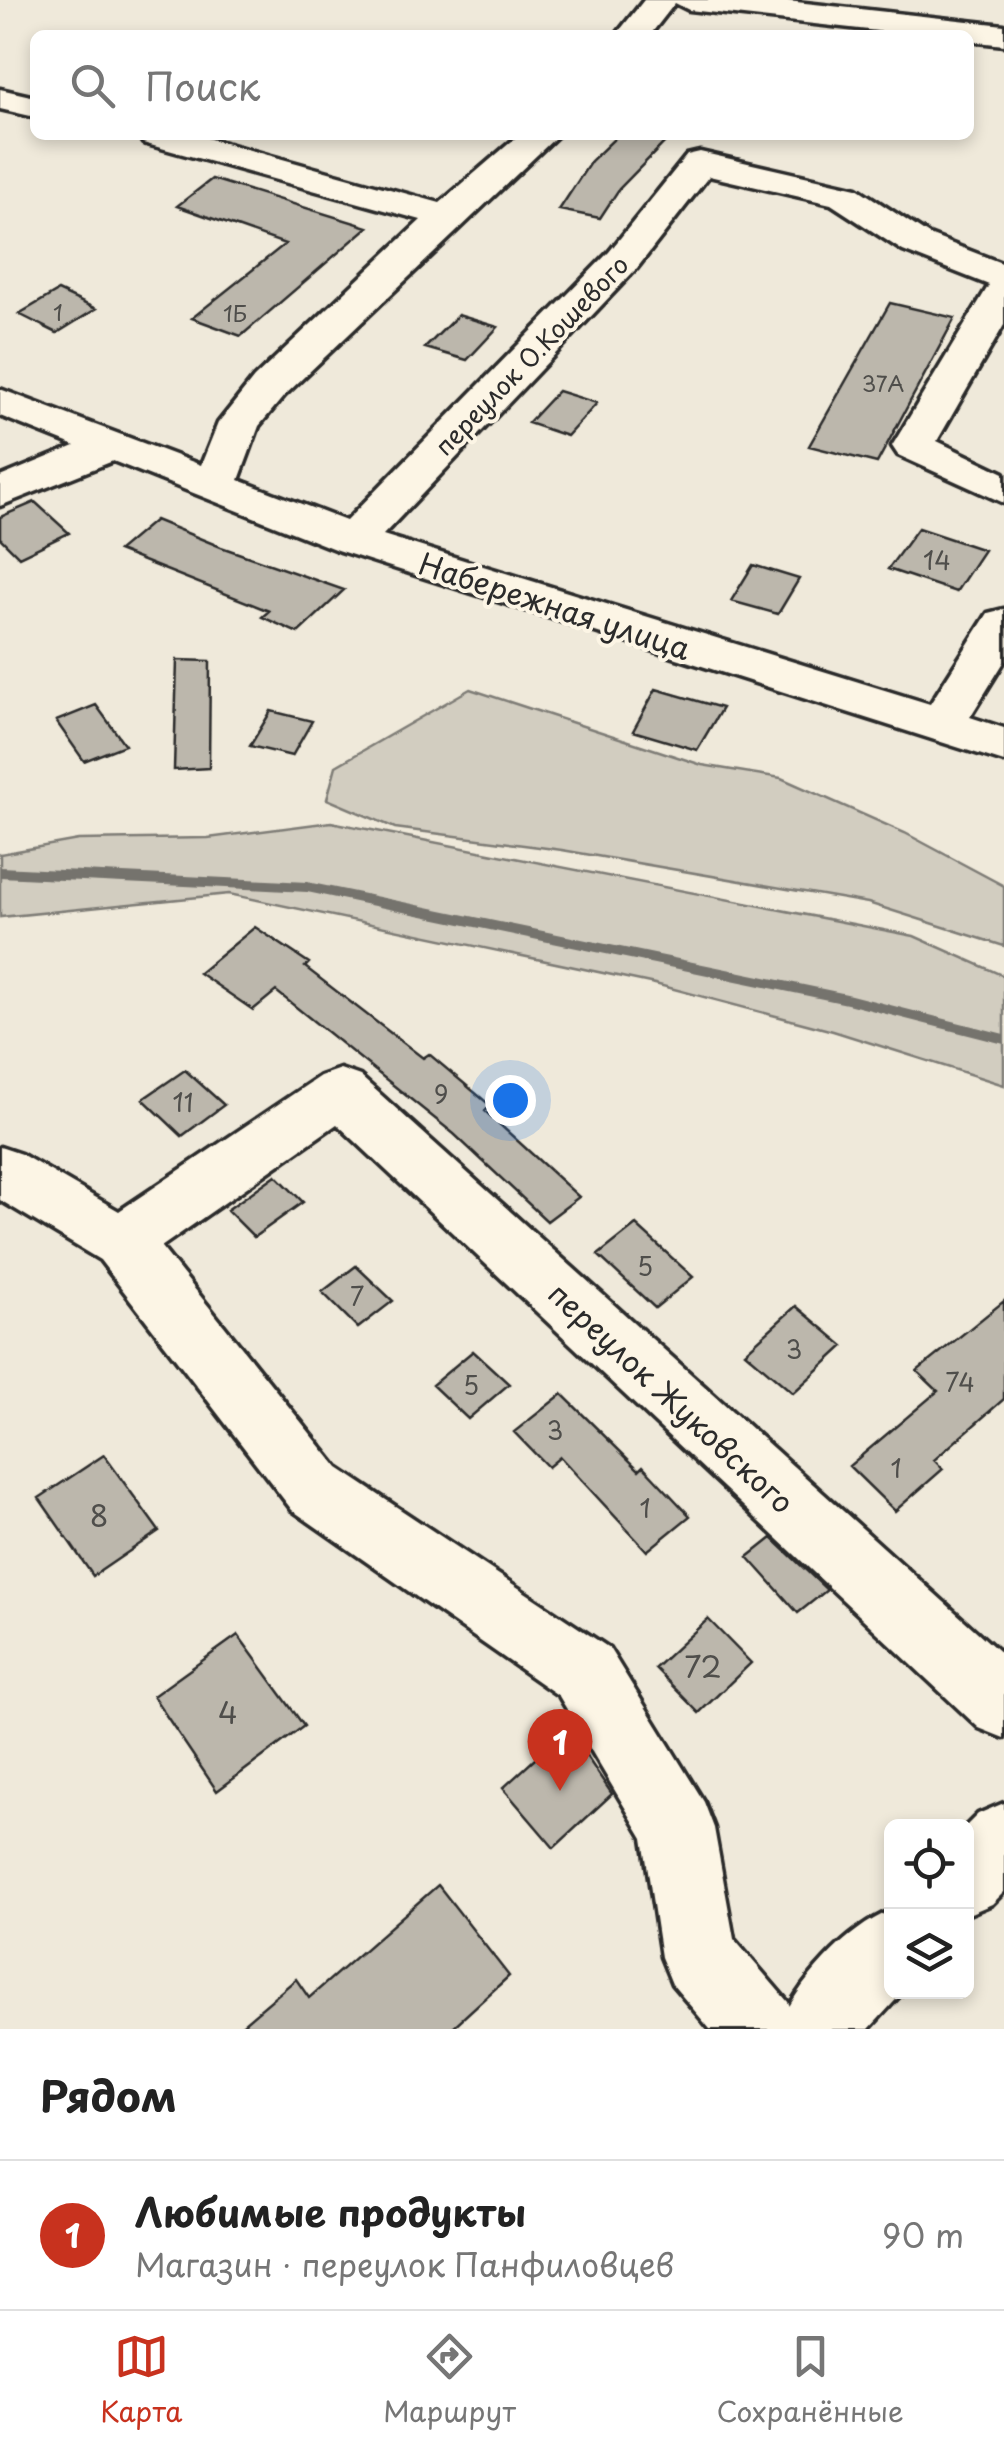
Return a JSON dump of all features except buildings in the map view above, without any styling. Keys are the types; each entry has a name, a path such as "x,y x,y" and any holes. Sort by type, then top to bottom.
{"street":[{"path":"637,30 662,0"},
{"path":"690,0 959,30"},
{"path":"974,32 1004,35"},
{"path":"0,99 30,106"},
{"path":"174,140 447,216"},
{"path":"216,483 239,423 269,387 447,216 534,140"},
{"name":"переулок О.Кошевого","path":"353,540 623,260 700,162 844,196 916,243 1004,278"},
{"path":"1004,291 913,446 1004,490"},
{"name":"Набережная улица","path":"0,401 353,540 1004,745"},
{"path":"0,493 113,444"},
{"path":"940,727 1004,624"},
{"name":"переулок Жуковского","path":"120,1242 340,1092 1004,1702"},
{"path":"0,1172 120,1242 314,1488 584,1672 678,1828 699,1956 761,2029"},
{"path":"818,2029 884,1957"}],"shaded area":[{"path":"470,689 702,765 781,778 905,833 1004,886 1004,946 868,903 562,850 395,828 327,799 336,766"},
{"path":"331,822 914,936 1004,976 1004,1085 833,1031 655,984 229,894 0,917 0,854 78,840 208,838"}],"waterway":[{"path":"0,872 307,887 847,999 1004,1039"}],"place":[{"name":"Любимые продукты","path":"560,1791"}]}
